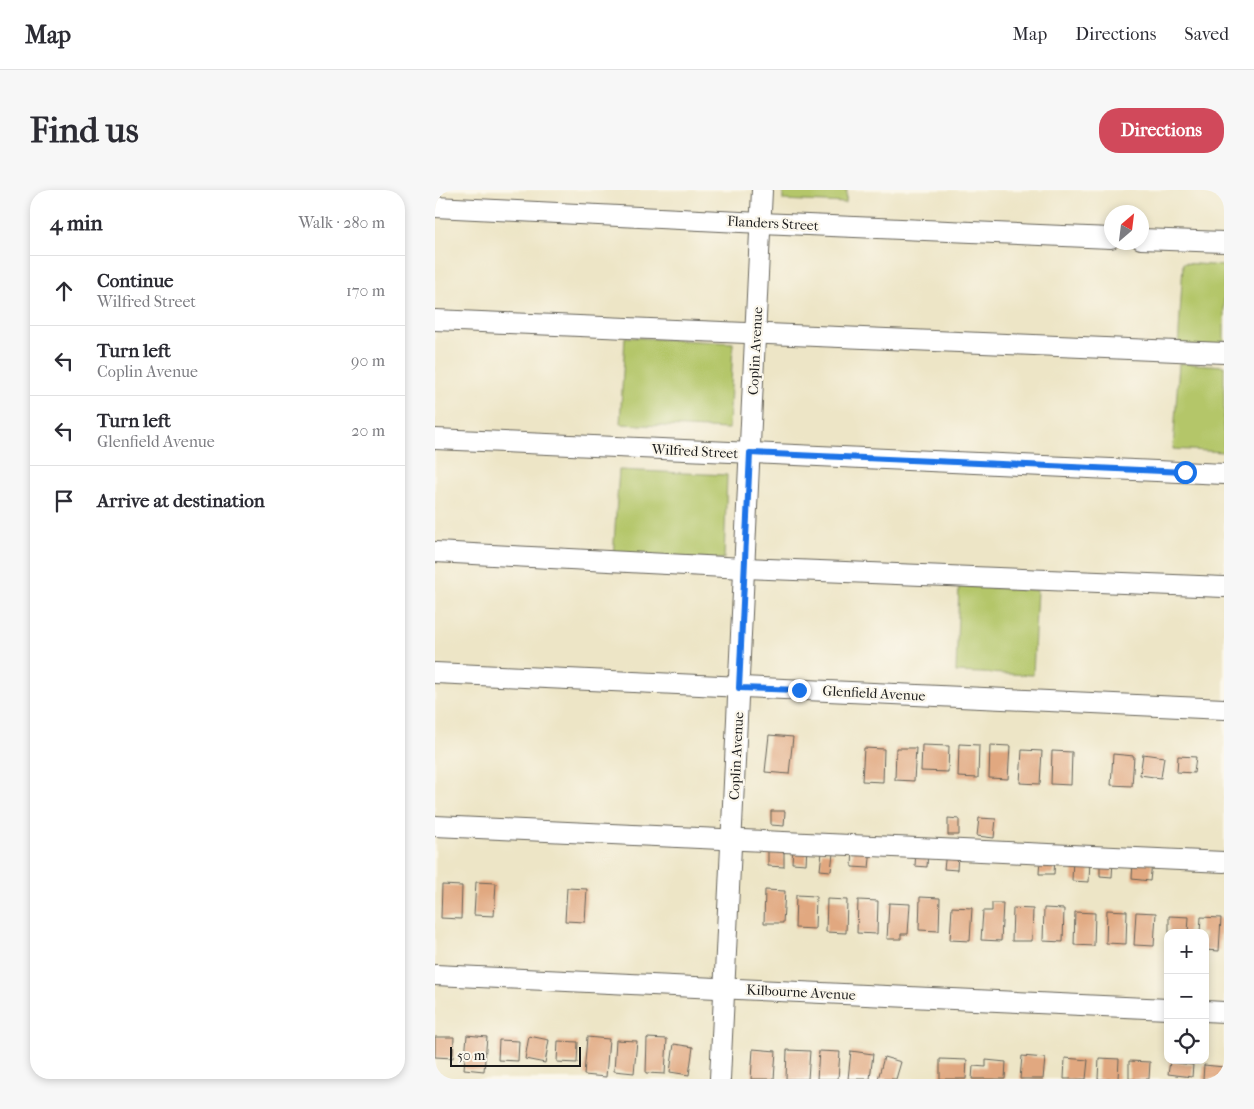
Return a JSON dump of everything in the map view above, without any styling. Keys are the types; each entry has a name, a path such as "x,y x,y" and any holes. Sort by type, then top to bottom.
{"street":[{"name":"Coplin Avenue","path":"720,1079 762,190"},
{"name":"Flanders Street","path":"435,206 761,223 1104,238"},
{"path":"1149,239 1224,242"},
{"path":"435,320 1224,353"},
{"name":"Wilfred Street","path":"435,439 1224,474"},
{"path":"435,552 745,568 1224,586"},
{"name":"Glenfield Avenue","path":"435,673 1224,710"},
{"path":"435,826 1224,862"},
{"name":"Kilbourne Avenue","path":"435,975 1164,1010"},
{"path":"1209,1011 1224,1012"}],"green space":[{"path":"783,190 847,190 846,203 783,200"},
{"path":"1183,263 1224,266 1224,352 1178,350"},
{"path":"625,337 733,343 729,429 620,424"},
{"path":"1179,363 1224,366 1224,452 1173,449"},
{"path":"619,470 727,475 724,559 613,557"},
{"path":"959,586 1037,590 1033,675 956,672"}],"building":[{"path":"769,735 793,737 789,774 765,772"},
{"path":"959,744 979,745 978,778 958,777"},
{"path":"922,745 949,746 948,772 921,771"},
{"path":"990,745 1010,746 1008,779 989,778"},
{"path":"864,748 884,749 883,782 862,781"},
{"path":"896,748 916,748 914,781 895,780"},
{"path":"1022,750 1042,751 1040,784 1020,783"},
{"path":"1052,751 1072,752 1071,785 1051,784"},
{"path":"1113,754 1134,756 1132,786 1111,785"},
{"path":"1143,754 1164,757 1161,778 1140,775"},
{"path":"1178,756 1196,757 1194,773 1177,772"},
{"path":"771,811 785,811 784,826 771,825"},
{"path":"948,818 959,819 959,835 948,835"},
{"path":"979,818 996,819 994,838 977,836"},
{"path":"768,845 784,846 784,867 768,866"},
{"path":"793,846 807,847 806,864 792,863"},
{"path":"853,847 871,849 869,868 852,867"},
{"path":"916,850 928,851 927,867 915,866"},
{"path":"822,852 833,853 831,871 820,870"},
{"path":"946,852 958,853 957,870 944,869"},
{"path":"1040,857 1055,858 1054,874 1039,874"},
{"path":"1073,857 1090,859 1089,882 1072,881"},
{"path":"1100,860 1113,861 1112,877 1100,876"},
{"path":"1133,861 1152,863 1150,881 1132,879"},
{"path":"476,882 496,883 494,916 474,915"},
{"path":"442,885 462,886 461,919 441,918"},
{"path":"567,888 587,889 585,922 565,921"},
{"path":"765,890 785,891 783,923 764,923"},
{"path":"796,895 816,896 815,929 795,928"},
{"path":"920,897 940,898 939,931 919,930"},
{"path":"827,899 847,900 846,933 826,932"},
{"path":"858,900 878,901 877,934 857,933"},
{"path":"889,903 910,904 908,934 901,934 901,939 887,939"},
{"path":"992,903 1003,903 1001,941 981,940 983,911 992,911"},
{"path":"952,907 972,908 970,941 950,940"},
{"path":"1013,908 1033,909 1032,941 1012,941"},
{"path":"1044,908 1064,909 1063,942 1043,941"},
{"path":"1107,910 1127,911 1126,944 1106,943"},
{"path":"1075,912 1095,913 1094,946 1074,945"},
{"path":"1136,912 1156,913 1154,946 1134,945"},
{"path":"1169,916 1189,917 1188,929 1169,929"},
{"path":"1201,917 1221,918 1219,951 1209,950 1209,929 1200,929"},
{"path":"467,1035 487,1037 484,1071 464,1069"},
{"path":"529,1036 549,1040 545,1063 525,1059"},
{"path":"435,1037 454,1037 453,1058 435,1057"},
{"path":"587,1037 609,1039 606,1077 584,1075"},
{"path":"647,1038 667,1039 665,1074 646,1073"},
{"path":"499,1040 519,1041 518,1061 498,1060"},
{"path":"616,1040 637,1041 634,1073 614,1071"},
{"path":"558,1041 578,1042 577,1063 557,1062"},
{"path":"674,1044 693,1047 689,1075 670,1072"},
{"path":"753,1049 776,1051 774,1079 751,1079"},
{"path":"787,1050 810,1051 808,1079 786,1079"},
{"path":"819,1051 840,1052 838,1079 817,1079"},
{"path":"851,1051 873,1054 870,1079 848,1079"},
{"path":"1022,1056 1045,1058 1043,1079 1020,1079"},
{"path":"884,1057 901,1062 896,1079 878,1079"},
{"path":"1065,1058 1088,1060 1086,1079 1064,1079"},
{"path":"1099,1058 1119,1059 1118,1079 1098,1079"},
{"path":"940,1059 967,1060 966,1079 940,1079"},
{"path":"986,1060 1006,1062 1005,1079 972,1079 973,1066 986,1067"},
{"path":"1129,1061 1150,1062 1149,1079 1129,1079"},
{"path":"1170,1064 1193,1065 1192,1077 1168,1074"},
{"path":"1204,1065 1224,1067 1224,1079 1203,1079"}],"route":[{"path":"799,690 739,688 750,453 1185,472"}]}
